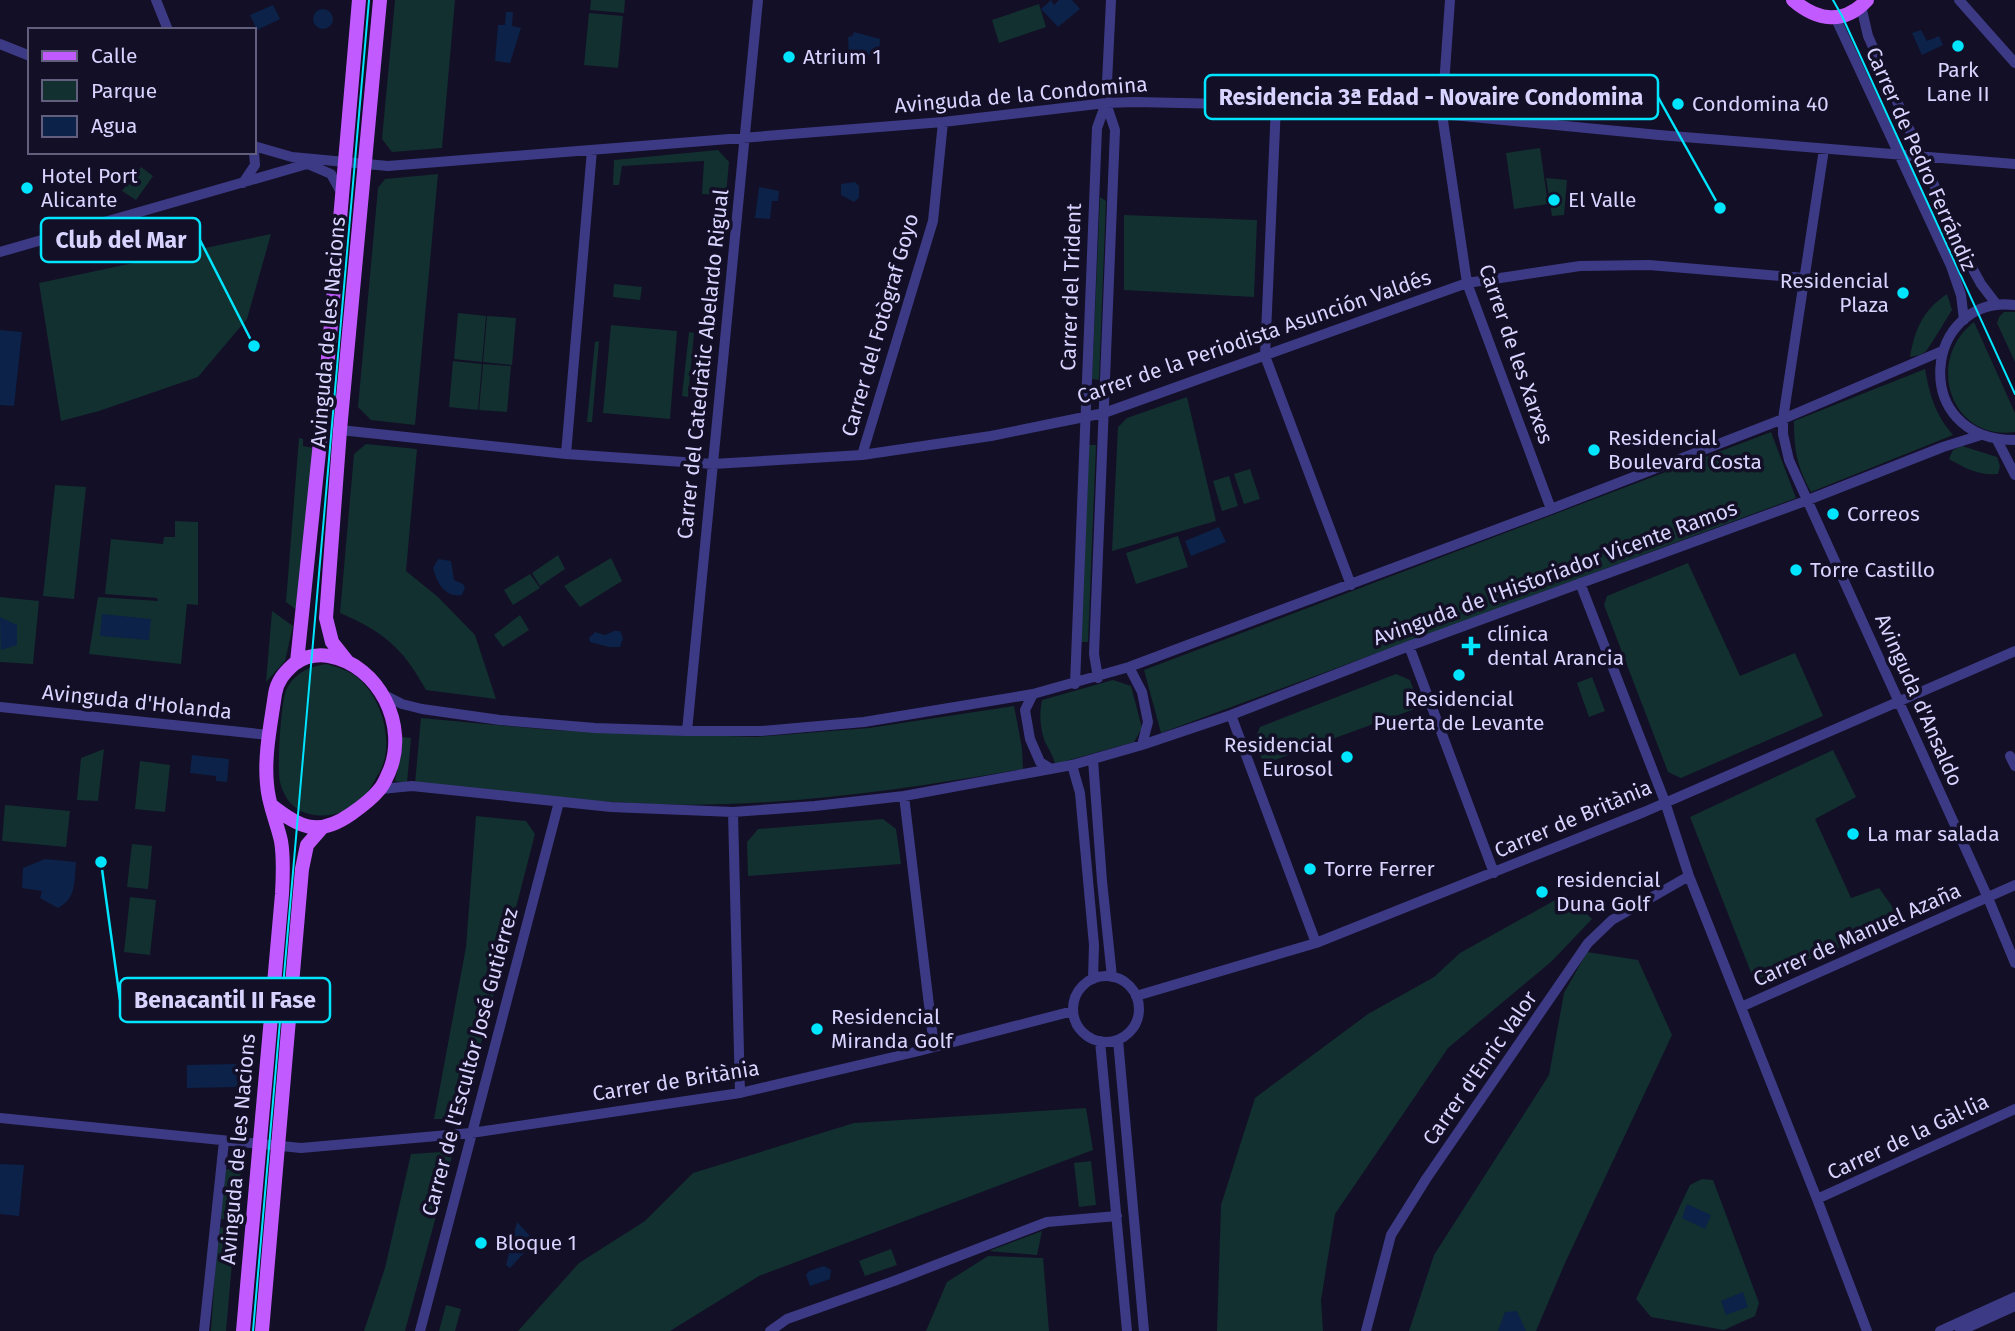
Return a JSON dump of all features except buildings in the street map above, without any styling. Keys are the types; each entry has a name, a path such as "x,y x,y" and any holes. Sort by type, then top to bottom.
{"main road":[{"name":"Avinguda de les Nacions","path":"297,662 323,417 342,193 339,162 359,0"},
{"name":"Avinguda de les Nacions","path":"348,662 332,642 326,618 340,430 380,0"},
{"path":"1793,0 1807,12 1835,18 1847,15 1864,3"},
{"path":"318,655 348,662 367,675 383,694 391,715 395,741 393,762 381,789 343,820 321,829 286,817 271,805 266,779 276,684 297,662 318,655"},
{"name":"Avinguda de les Nacions","path":"243,1331 283,868 281,840 271,805"},
{"name":"Avinguda de les Nacions","path":"262,1331 302,869 307,845 321,829"}],"street":[{"path":"156,0 167,28"},
{"name":"Carrer del Catedràtic Abelardo Rigual","path":"687,731 758,0"},
{"name":"Carrer del Trident","path":"1075,684 1097,128 1106,103 1111,0"},
{"name":"Carrer de les Xarxes","path":"1450,0 1442,114 1467,283 1551,509"},
{"path":"1959,0 2015,63"},
{"name":"Carrer de Pedro Ferrándiz","path":"1864,3 1868,36 1965,255 1981,284 1997,305"},
{"name":"Carrer de Pedro Ferrándiz","path":"1835,18 1951,266 1961,295 1964,320"},
{"path":"0,44 28,55"},
{"name":"Avinguda de la Condomina","path":"339,162 388,166 943,122 1106,103 1276,106 1442,114 1899,156 2015,164"},
{"name":"Carrer del Trident","path":"1098,678 1094,654 1115,130 1106,103"},
{"path":"1276,106 1265,356 1351,585"},
{"name":"Carrer del Fotògraf Goyo","path":"862,455 933,221 943,122"},
{"path":"256,147 282,155 339,162"},
{"path":"566,454 592,149"},
{"name":"Avinguda d'Ansaldo","path":"1824,149 1783,419 1783,434 1789,460 2015,963"},
{"path":"243,183 255,165 254,154"},
{"path":"0,252 307,164 339,162"},
{"path":"307,164 331,174 342,193"},
{"name":"Carrer de la Periodista Asunción Valdés","path":"340,430 566,454 713,464 862,455 991,436 1104,413 1467,283 1580,266 1649,265 1804,278"},
{"path":"2015,305 1997,305 1982,309 1964,320 1953,331 1942,351 1939,373 1941,390 1946,400 1956,417 1966,426 1997,440 2015,440"},
{"path":"383,694 402,704 422,709 500,720 595,728 761,731 864,722 1033,694 1098,678 1351,585 1783,419 1942,351"},
{"name":"Avinguda de l'Historiador Vicente Ramos","path":"381,789 412,786 559,802 733,812 904,796 1072,765 1231,715 1409,646 1981,435"},
{"path":"1997,440 2015,475"},
{"path":"1580,583 1665,802 1689,876 1867,1331"},
{"path":"1409,646 1494,873"},
{"name":"Carrer de Britània","path":"1136,996 1316,943 1665,802 2015,651"},
{"path":"1129,667 1142,692 1148,722 1142,745"},
{"path":"1033,694 1025,710 1030,739 1040,762 1051,769"},
{"name":"Avinguda d'Holanda","path":"0,707 269,735"},
{"path":"1231,715 1316,943"},
{"path":"1093,760 1101,881 1112,977"},
{"path":"1072,765 1081,807 1094,946 1093,979"},
{"path":"904,796 934,1047"},
{"name":"Carrer de l'Escultor José Gutiérrez","path":"420,1331 559,802"},
{"path":"733,812 740,1093"},
{"name":"Carrer d'Enric Valor","path":"1366,1331 1391,1235 1426,1179 1588,943 1612,920 1689,876"},
{"path":"1988,898 2015,885"},
{"name":"Carrer de Manuel Azaña","path":"1741,1007 1988,898"},
{"path":"1112,977 1130,987 1136,996 1138,1017 1127,1034 1118,1040 1100,1041 1081,1031 1073,1011 1078,992 1093,979 1112,977"},
{"name":"Carrer de Britània","path":"0,1118 301,1148 471,1133 740,1093 1073,1011"},
{"path":"1118,1040 1144,1331"},
{"path":"1100,1041 1127,1331"},
{"name":"Carrer de la Gàl·lia","path":"1817,1199 2015,1109"},
{"name":"Avinguda de les Nacions","path":"204,1331 224,1141"},
{"path":"770,1331 787,1319 1047,1222 1116,1216"},
{"path":"1940,1331 2015,1297"},
{"path":"1960,1331 2015,1306"}],"green space":[{"path":"395,0 455,0 442,148 392,152 382,139"},
{"path":"591,0 625,0 624,13 590,10"},
{"path":"1039,4 1046,27 999,43 992,20"},
{"path":"589,13 623,16 618,68 584,65"},
{"path":"1540,148 1548,204 1514,209 1506,153"},
{"path":"718,150 729,162 724,217 717,216 718,195 702,194 704,161 622,166 619,185 613,185 614,160"},
{"path":"141,167 153,176 136,200 122,191"},
{"path":"438,174 415,425 371,420 358,407 378,188 385,179"},
{"path":"1546,178 1567,180 1564,215 1552,216"},
{"path":"1100,197 1106,201 1099,380 1092,379"},
{"path":"1124,215 1257,220 1254,297 1124,290"},
{"path":"271,234 247,319 198,377 61,421 39,283"},
{"path":"614,284 642,287 640,300 613,297"},
{"path":"1947,294 1952,310 1926,351 1910,357 1921,321"},
{"path":"2004,312 2015,312 2015,362 1997,323"},
{"path":"458,313 486,316 482,362 454,359"},
{"path":"487,316 516,318 512,365 483,362"},
{"path":"1974,322 2015,413 2015,432 1993,431 1975,424 1961,411 1952,395 1948,376 1950,357 1959,338"},
{"path":"611,325 677,331 670,419 603,413"},
{"path":"689,332 694,333 688,397 682,396"},
{"path":"599,341 592,422 587,422 595,342"},
{"path":"453,361 482,364 478,410 449,407"},
{"path":"483,364 511,366 507,412 479,410"},
{"path":"1925,369 1934,404 1953,435 1811,492 1797,458 1794,421"},
{"path":"1187,397 1216,521 1112,551 1118,427 1127,418"},
{"path":"1771,432 1796,498 1161,733 1144,670"},
{"path":"299,438 303,439 303,446 313,448 297,610 286,602"},
{"path":"366,444 417,449 406,571 438,597 475,635 496,699 426,690 418,675 391,643 369,627 340,613 354,454"},
{"path":"1089,445 1096,445 1088,642 1081,642"},
{"path":"1962,446 1997,457 2000,466 1998,474 1978,473 1949,459 1953,450"},
{"path":"1250,469 1260,499 1244,504 1234,474"},
{"path":"1229,476 1238,506 1222,511 1213,481"},
{"path":"55,485 86,487 74,599 43,596"},
{"path":"175,521 198,522 198,605 187,604 181,664 89,654 98,597 158,601 157,598 105,594 111,539 163,544 164,537 175,537"},
{"path":"1178,536 1188,567 1136,584 1126,553"},
{"path":"558,555 565,569 540,586 532,573"},
{"path":"611,558 622,581 580,607 564,586"},
{"path":"1688,563 1740,676 1795,653 1823,716 1681,778 1668,772 1604,605 1607,596"},
{"path":"530,574 540,588 513,605 504,590"},
{"path":"0,597 39,601 33,664 0,662"},
{"path":"272,611 293,626 285,661 266,682"},
{"path":"520,615 529,630 503,647 494,635"},
{"path":"326,664 353,674 375,699 384,724 386,750 379,773 365,796 346,810 323,816 300,810 291,803 280,783 279,755 287,688 294,678 304,671"},
{"path":"1396,674 1410,680 1420,707 1264,764 1254,741 1260,727"},
{"path":"1592,677 1605,711 1589,717 1577,683"},
{"path":"1113,680 1131,686 1142,728 1134,742 1055,764 1042,732 1042,700"},
{"path":"1014,706 1023,769 875,792 801,800 688,805 571,799 415,783 421,718 552,730 756,737 869,728"},
{"path":"402,737 411,738 407,783 395,781 402,751"},
{"path":"104,749 98,801 77,800 81,758"},
{"path":"1833,750 1856,797 1815,819 1851,898 1879,888 1904,923 1754,980 1690,817"},
{"path":"140,761 170,765 165,812 135,809"},
{"path":"5,805 70,811 66,847 2,841"},
{"path":"476,816 526,821 535,834 464,1109 451,1119 434,1119 466,947"},
{"path":"883,819 896,829 901,864 748,876 747,842 758,829"},
{"path":"132,844 152,846 148,889 127,887"},
{"path":"1566,894 1592,919 1552,961 1448,1048 1335,1214 1321,1300 1323,1331 1217,1331 1221,1205 1255,1098 1368,1014 1434,977 1460,953"},
{"path":"130,897 156,900 150,955 124,952"},
{"path":"1587,952 1638,960 1672,1035 1536,1331 1409,1331 1434,1255 1549,1075 1564,993"},
{"path":"1086,1108 1093,1150 759,1276 670,1331 518,1331 579,1263 645,1221 693,1173 854,1123"},
{"path":"453,1153 405,1331 364,1331 385,1268 411,1154"},
{"path":"1091,1161 1096,1205 1079,1207 1074,1163"},
{"path":"225,1169 241,1171 236,1220 219,1219"},
{"path":"1702,1179 1713,1180 1759,1303 1755,1316 1724,1330 1651,1317 1636,1299 1690,1185"},
{"path":"218,1227 235,1229 226,1331 211,1331"},
{"path":"1042,1231 1037,1255 989,1251"},
{"path":"891,1249 897,1265 865,1276 859,1261"},
{"path":"988,1256 1043,1258 1049,1331 926,1331 947,1282"},
{"path":"446,1305 461,1309 455,1331 439,1331"}],"water":[{"path":"1051,0 1054,5 1059,0 1072,0 1080,9 1058,27 1041,9"},
{"path":"273,5 280,19 257,30 250,15"},
{"path":"319,9 327,9 333,19 327,29 319,29 313,23 313,15"},
{"path":"506,12 513,12 512,26 521,28 510,63 495,61 498,25 505,25"},
{"path":"1921,30 1927,41 1939,36 1943,45 1922,55 1912,33"},
{"path":"854,32 880,39 879,54 849,56 848,37"},
{"path":"855,182 859,186 859,198 854,202 841,195 841,184"},
{"path":"759,187 779,191 778,201 772,201 770,219 755,218"},
{"path":"0,330 22,332 14,406 0,405"},
{"path":"1219,527 1226,542 1191,556 1185,541"},
{"path":"438,559 451,561 454,580 465,587 462,595 446,592 439,584 433,568"},
{"path":"102,614 151,619 149,640 100,636"},
{"path":"0,617 17,625 17,645 1,650"},
{"path":"620,631 623,638 620,647 590,642 589,638 595,632 605,635"},
{"path":"192,755 229,759 227,782 216,781 216,776 190,773"},
{"path":"45,859 76,862 72,894 58,908 40,898 42,891 22,888 23,868"},
{"path":"236,1064 238,1087 187,1088 187,1065"},
{"path":"0,1164 24,1165 19,1216 0,1214"},
{"path":"1687,1204 1711,1215 1705,1229 1682,1218"},
{"path":"517,1222 535,1241 510,1268 506,1265"},
{"path":"824,1266 831,1270 830,1279 810,1286 806,1275 809,1271"},
{"path":"1743,1292 1748,1307 1726,1315 1721,1301"},
{"path":"1517,1311 1526,1331 1498,1331 1505,1312"}],"tram line":[{"path":"253,1331 369,0"},
{"path":"1833,0 2015,394"}],"place":[{"name":"Park Lane II","path":"1958,46"},
{"name":"Atrium 1","path":"789,57"},
{"name":"Condomina 40","path":"1678,104"},
{"name":"Hotel Port Alicante","path":"27,188"},
{"name":"El Valle","path":"1554,200"},
{"name":"Residencia 3ª Edad - Novaire Condomina","path":"1720,208"},
{"name":"Residencial Plaza","path":"1903,293"},
{"name":"Club del Mar","path":"254,346"},
{"name":"Residencial Boulevard Costa","path":"1594,450"},
{"name":"Correos","path":"1833,514"},
{"name":"Torre Castillo","path":"1796,570"},
{"name":"clínica dental Arancia","path":"1471,646"},
{"name":"Residencial Puerta de Levante","path":"1459,675"},
{"name":"Residencial Eurosol","path":"1347,757"},
{"name":"La mar salada","path":"1853,834"},
{"name":"Benacantil II Fase","path":"101,862"},
{"name":"Torre Ferrer","path":"1310,869"},
{"name":"residencial Duna Golf","path":"1542,892"},
{"name":"Residencial Miranda Golf","path":"817,1029"},
{"name":"Bloque 1","path":"481,1243"}]}
